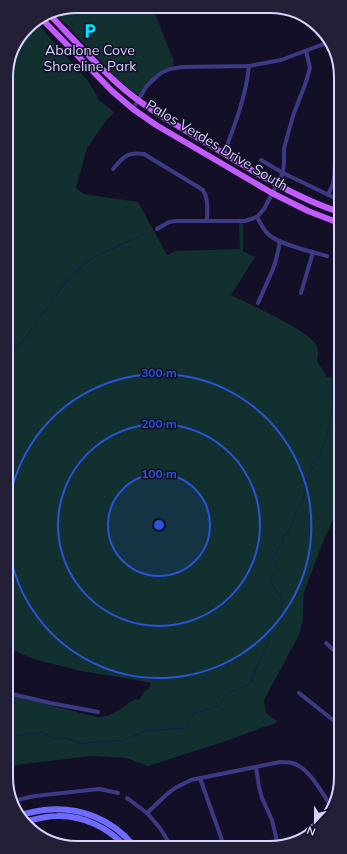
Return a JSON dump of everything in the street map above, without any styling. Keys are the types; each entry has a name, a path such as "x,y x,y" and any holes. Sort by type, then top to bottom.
{"main road":[{"name":"Palos Verdes Drive South","path":"53,18 118,83 138,100 224,154 276,184 302,197 334,210"},
{"name":"Palos Verdes Drive South","path":"44,22 112,91 156,125 272,193 308,211 334,221"},
{"path":"25,814 43,810 71,810 100,819 111,825 129,841"},
{"path":"30,820 48,816 71,816 98,825 120,841"}],"street":[{"path":"134,109 146,86 162,73 170,69 182,67 250,66 281,60 324,44"},
{"path":"157,229 169,222 176,221 245,221 258,218 283,173 284,149 294,113 310,68 306,51"},
{"path":"224,154 243,99 250,66"},
{"path":"113,169 121,159 128,155 137,153 144,154 203,190 206,194 208,202 207,221"},
{"name":"Palos Verdes Drive South","path":"260,160 334,198"},
{"path":"328,196 334,178"},
{"path":"258,218 268,234 278,241 327,256"},
{"path":"258,303 273,269 280,242"},
{"path":"301,292 312,252"},
{"path":"326,643 334,650"},
{"path":"299,693 334,721"},
{"path":"13,694 98,712"},
{"path":"148,813 166,795 185,782 280,762 287,762 300,766 312,778 328,802"},
{"path":"256,767 259,787 272,820 277,840"},
{"path":"200,778 221,841"},
{"path":"18,800 35,796 94,789 118,793"},
{"path":"127,798 148,813 168,841"}],"green space":[{"path":"77,13 155,13 174,61 173,66 162,71 149,81 139,94 135,94 117,78 58,16"},
{"path":"39,26 88,81 100,101 114,112 105,122 87,148 76,188 84,194 138,202 167,255 176,251 240,249 239,222 243,223 243,251 255,257 231,295 291,325 312,340 317,346 317,361 327,377 334,378 334,517 304,592 303,620 299,635 264,700 266,713 278,722 226,741 148,766 126,758 91,756 13,766 13,696 102,717 117,711 135,699 139,700 145,690 149,689 151,683 81,671 33,659 13,650 13,73 15,61 26,38"}],"waterway":[{"path":"13,352 77,270 92,258 144,234"},
{"path":"13,736 43,732 53,738 67,738 82,744 124,740 145,731 186,728 195,713 219,706 226,694 249,685 268,643 270,630 279,621 283,601 269,580 280,570 272,557 292,525 296,511 303,500 305,482 318,460 327,435 333,405 332,381 334,348"}],"place":[{"name":"Abalone Cove Shoreline Park","path":"90,31"}]}
